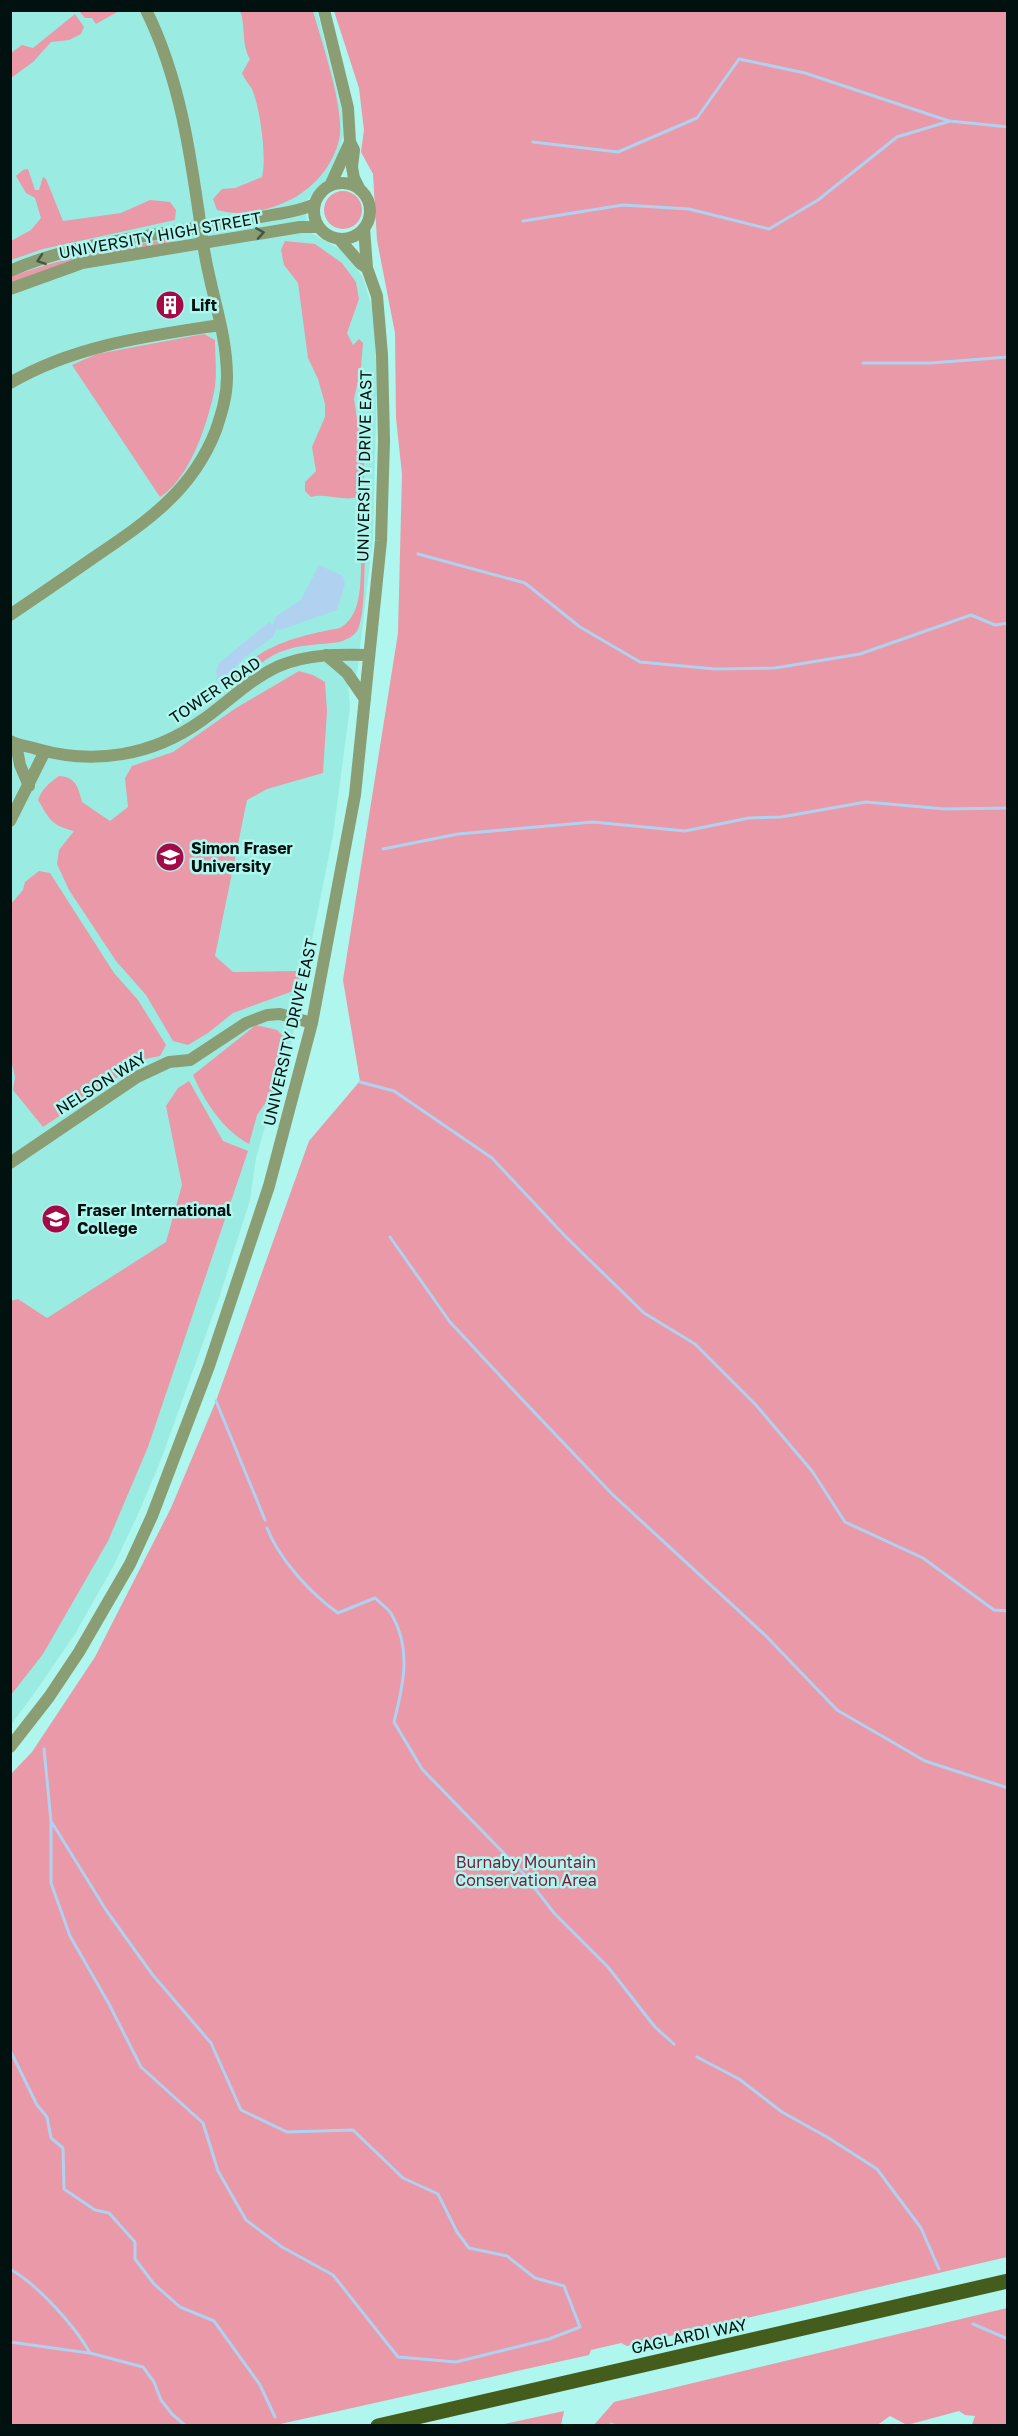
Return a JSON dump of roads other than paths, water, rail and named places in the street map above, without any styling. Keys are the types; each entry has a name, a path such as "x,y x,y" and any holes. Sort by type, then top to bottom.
{"main road":[{"name":"GAGLARDI WAY","path":"378,2426 1008,2281"}],"street":[{"path":"10,615 139,527 170,501 193,475 212,440 224,407 226,359 172,74 157,32 146,10"},
{"path":"324,10 348,108 350,142 354,150 352,167 354,178 366,196 370,212 364,228 357,235 339,239 332,237 319,227 315,204 323,191 330,186 346,184 360,190"},
{"path":"330,186 350,142"},
{"name":"UNIVERSITY HIGH STREET","path":"10,271 79,249 201,228 315,204"},
{"name":"UNIVERSITY HIGH STREET","path":"10,289 82,263 300,227 319,227"},
{"name":"UNIVERSITY DRIVE EAST","path":"10,1747 49,1697 79,1652 130,1564 152,1516 209,1366 269,1186 312,1023 351,825 381,541 384,399 380,318 377,296 368,268 364,228"},
{"name":"UNIVERSITY DRIVE EAST","path":"339,239 361,264 368,268"},
{"path":"10,383 60,358 89,349 220,325"},
{"path":"326,655 347,674 365,699"},
{"name":"TOWER ROAD","path":"13,743 76,757 131,754 158,745 200,722 262,675 298,660 326,655 369,655"},
{"path":"13,743 29,786"},
{"path":"10,820 45,751"},
{"name":"NELSON WAY","path":"10,1163 137,1077 169,1062 190,1060 246,1023 267,1015 280,1014 312,1023"}],"water":[{"path":"319,565 343,576 345,584 337,610 280,630 277,628 273,637 244,658 218,685 216,671 219,663 269,622 273,625 275,617 301,600"}],"waterway":[{"path":"533,142 618,152 697,118 739,59 805,73 949,121"},
{"path":"523,221 623,205 689,209 769,229 818,200 897,137 950,121 1008,127"},
{"path":"863,363 931,363 1008,357"},
{"path":"418,554 525,583 580,627 640,662 715,669 775,668 860,654 971,615 995,625 1008,623"},
{"path":"383,849 458,834 593,822 685,831 749,818 781,817 866,802 945,809 1008,808"},
{"path":"360,1082 394,1091 492,1158 566,1237 644,1313 695,1344 756,1405 812,1471 845,1522 923,1558 994,1610 1008,1611"},
{"path":"390,1237 450,1322 517,1394 612,1494 766,1636 837,1710 925,1761 1008,1788"},
{"path":"216,1401 265,1520"},
{"path":"267,1528 279,1552 297,1575 317,1596 338,1613 375,1598 391,1613 398,1628 404,1655 403,1682 394,1722 422,1769 523,1873 554,1913 608,1967 655,2027 674,2044"},
{"path":"44,1749 51,1821 51,1883 70,1936 109,2004 141,2067 203,2123 218,2171 246,2220 282,2247 333,2275 398,2357 456,2362 549,2339 580,2327 564,2286 535,2278 507,2256 469,2248 457,2232 438,2194 403,2178 353,2130 287,2132 241,2110 211,2043 152,1974 106,1910 51,1821"},
{"path":"10,2050 37,2105 47,2117 51,2138 63,2148 64,2189 95,2210 109,2213 135,2242 135,2259 154,2284 180,2307 214,2321 260,2385 275,2417"},
{"path":"697,2057 739,2079 782,2112 877,2169 921,2228 939,2269"},
{"path":"10,2269 32,2285 55,2307 90,2353 143,2367 154,2382 161,2400 186,2426"},
{"path":"973,2324 1008,2339"},
{"path":"10,2342 89,2353"},
{"path":"611,2424 616,2426"}],"place":[{"name":"Lift","path":"170,305"},
{"name":"Simon Fraser University","path":"170,857"},
{"name":"Fraser International College","path":"56,1219"}],"park label":[{"name":"Burnaby Mountain Conservation Area","path":"526,1871"}]}
